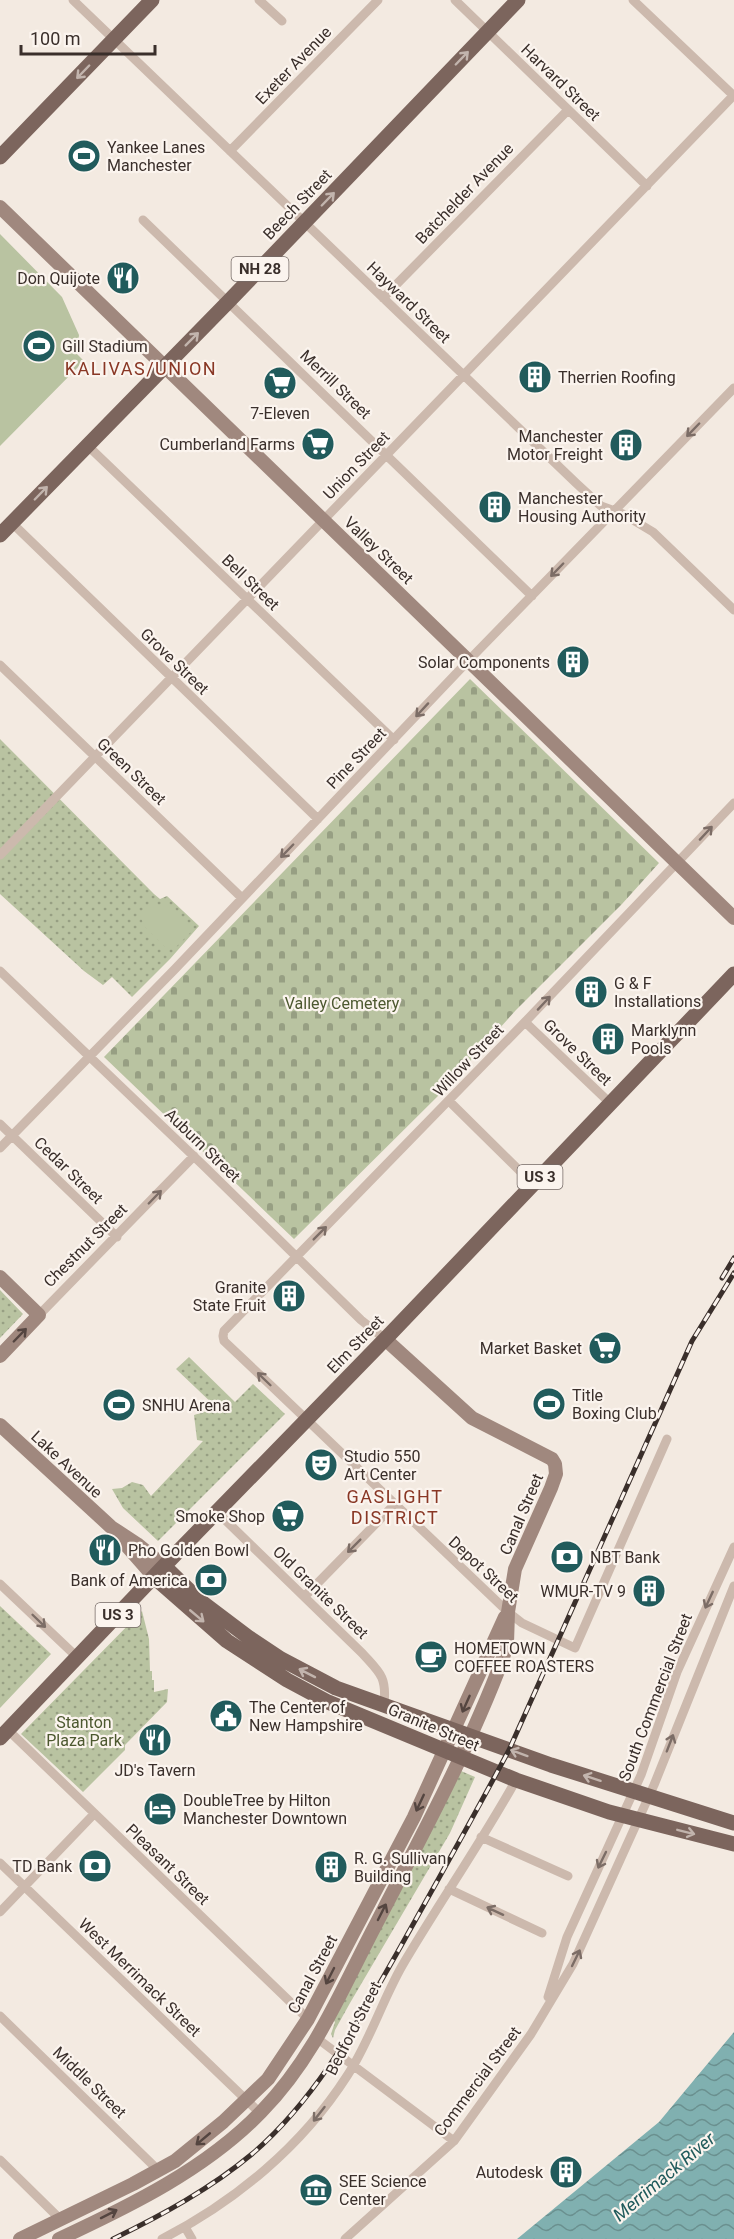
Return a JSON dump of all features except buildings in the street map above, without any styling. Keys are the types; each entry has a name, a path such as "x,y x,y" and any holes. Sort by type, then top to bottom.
{"main road":[{"path":"0,157 153,0"},
{"name":"Beech Street","path":"0,535 518,0"},
{"name":"Elm Street","path":"4,1734 734,974"},
{"name":"Granite Street","path":"159,1572 281,1659 336,1688 633,1792 734,1823"},
{"name":"Granite Street","path":"159,1572 227,1641 287,1680 342,1709 516,1780 623,1816 734,1844"}],"street":[{"name":"Hayward Street","path":"73,0 581,489 601,506 614,510 654,532 734,610"},
{"path":"260,0 282,21"},
{"name":"Exeter Avenue","path":"230,151 378,0"},
{"name":"Harvard Street","path":"455,0 646,186"},
{"path":"633,0 734,96"},
{"name":"Union Street","path":"0,855 734,96"},
{"name":"Batchelder Avenue","path":"383,298 568,110"},
{"name":"Valley Street","path":"0,207 734,918"},
{"name":"Merrill Street","path":"143,220 532,596"},
{"name":"Pine Street","path":"0,1148 734,388"},
{"name":"Bell Street","path":"87,445 394,740"},
{"name":"Grove Street","path":"12,523 318,819"},
{"name":"Green Street","path":"0,665 242,898"},
{"name":"Willow Street","path":"307,1420 224,1341 224,1331 525,1023 734,803"},
{"name":"Auburn Street","path":"0,971 194,1156 361,1320 385,1339"},
{"name":"Grove Street","path":"525,1023 610,1103"},
{"path":"449,1101 533,1184"},
{"name":"Cedar Street","path":"0,1124 117,1237"},
{"name":"Chestnut Street","path":"0,1356 194,1156"},
{"path":"0,1277 39,1315"},
{"name":"Canal Street","path":"59,2239 159,2188 220,2148 260,2113 281,2090 318,2039 460,1758 505,1652 508,1612 515,1569 556,1474 555,1464 552,1459 538,1450 472,1418 385,1339"},
{"name":"Depot Street","path":"307,1420 508,1612 522,1623 575,1648 667,1439"},
{"name":"Lake Avenue","path":"0,1425 111,1527 128,1550 159,1572"},
{"path":"304,1596 395,1504"},
{"name":"Old Granite Street","path":"217,1512 382,1675 385,1689 384,1704"},
{"name":"South Commercial Street","path":"633,1792 649,1756 677,1672 734,1546"},
{"path":"0,1584 77,1657"},
{"name":"South Commercial Street","path":"649,1797 734,1586"},
{"name":"Canal Street","path":"20,2239 158,2170 188,2151 268,2079 308,2019 414,1817 508,1612"},
{"name":"Pleasant Street","path":"4,1734 94,1814 308,2019"},
{"name":"Bedford Street","path":"162,2239 185,2227 250,2183 288,2149 314,2120 353,2066 395,1979 516,1780"},
{"name":"Commercial Street","path":"545,2008 567,1936 633,1792"},
{"name":"Commercial Street","path":"345,2239 453,2141 492,2091 531,2034 573,1964 649,1797"},
{"path":"0,1912 94,1814"},
{"path":"481,1837 568,1876"},
{"name":"West Merrimack Street","path":"0,1863 260,2113"},
{"path":"449,1889 542,1933"},
{"name":"Middle Street","path":"0,2016 158,2170"},
{"path":"318,2039 453,2141"},
{"path":"0,2160 60,2219"},
{"path":"185,2227 192,2239"}],"green space":[{"name":"Gill Stadium","path":"0,234 62,297 79,335 77,354 84,361 0,446"},
{"name":"Valley Cemetery","path":"470,679 659,863 622,904 516,1010 442,1092 294,1239 104,1057"},
{"path":"0,739 154,894 160,899 167,896 199,926 132,997 112,977 103,985 84,971 0,894"},
{"path":"153,901 160,909 167,903 194,929 175,948 171,944 166,948 145,927 140,916"},
{"path":"0,1290 23,1314 0,1338"},
{"path":"189,1357 235,1402 253,1384 285,1414 158,1541 123,1508 112,1489 122,1488 132,1482 143,1485 151,1496 203,1441 197,1440 194,1415 217,1408 176,1369"},
{"path":"0,1606 51,1654 0,1708"},
{"name":"Stanton Plaza Park","path":"142,1611 149,1639 150,1671 152,1671 152,1680 154,1680 154,1692 168,1689 167,1702 125,1745 125,1750 83,1792 21,1734"},
{"path":"461,1771 475,1777 450,1833 350,2003 333,2038 331,2034 335,2022 333,2020"}],"water":[{"name":"Merrimack River","path":"734,2032 734,2239 517,2239 659,2122"}],"railway":[{"path":"722,1278 734,1258"},
{"path":"113,2239 185,2201 252,2154 296,2110 350,2034 509,1750 692,1341 734,1273"}],"place":[{"name":"Yankee Lanes Manchester","path":"84,156"},
{"name":"Don Quijote","path":"123,278"},
{"name":"Gill Stadium","path":"39,346"},
{"name":"Therrien Roofing","path":"535,377"},
{"name":"7-Eleven","path":"280,383"},
{"name":"Cumberland Farms","path":"318,444"},
{"name":"Manchester Motor Freight","path":"626,445"},
{"name":"Manchester Housing Authority","path":"495,507"},
{"name":"Solar Components","path":"573,662"},
{"name":"G & F Installations","path":"591,992"},
{"name":"Marklynn Pools","path":"608,1039"},
{"name":"Granite State Fruit","path":"289,1296"},
{"name":"Market Basket","path":"605,1348"},
{"name":"Title Boxing Club","path":"549,1404"},
{"name":"SNHU Arena","path":"119,1405"},
{"name":"Studio 550 Art Center","path":"321,1465"},
{"name":"Smoke Shop","path":"288,1516"},
{"name":"Pho Golden Bowl","path":"105,1550"},
{"name":"NBT Bank","path":"567,1557"},
{"name":"Bank of America","path":"211,1580"},
{"name":"WMUR-TV 9","path":"649,1591"},
{"name":"HOMETOWN COFFEE ROASTERS","path":"431,1657"},
{"name":"The Center of New Hampshire","path":"226,1716"},
{"name":"JD's Tavern","path":"155,1740"},
{"name":"DoubleTree by Hilton Manchester Downtown","path":"160,1809"},
{"name":"TD Bank","path":"95,1866"},
{"name":"R. G. Sullivan Building","path":"331,1867"},
{"name":"Autodesk","path":"566,2172"},
{"name":"SEE Science Center","path":"316,2190"}],"district":[{"name":"KALIVAS/UNION","path":"141,369"},
{"name":"GASLIGHT DISTRICT","path":"395,1507"}]}
